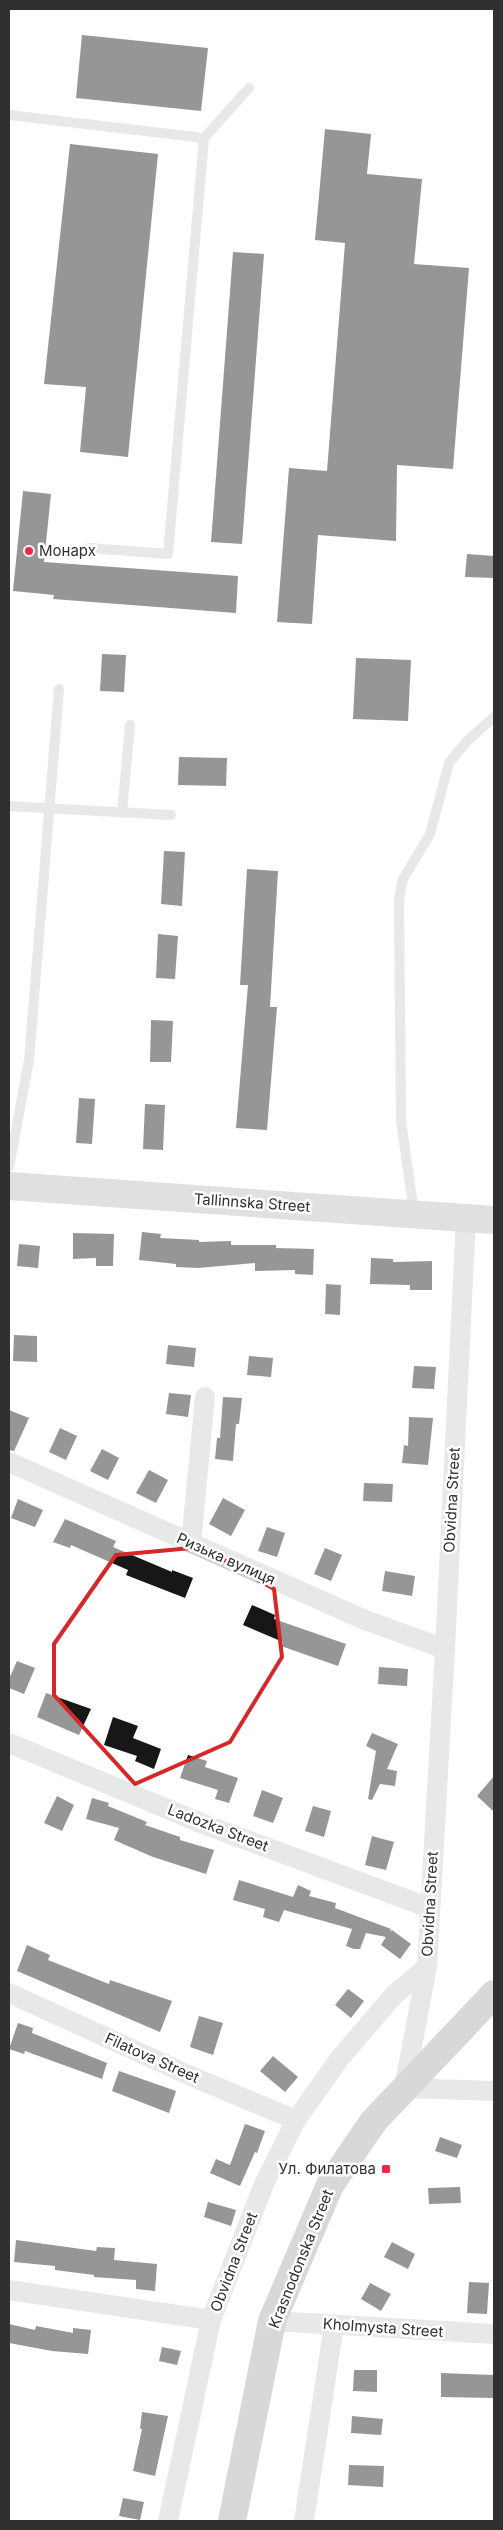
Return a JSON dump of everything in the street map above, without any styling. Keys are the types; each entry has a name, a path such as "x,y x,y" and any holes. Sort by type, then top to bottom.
{"main road":[{"name":"Krasnodonska Street","path":"232,2521 272,2320 330,2185 373,2122 494,1994"}],"street":[{"name":"Tallinnska Street","path":"9,1186 494,1220"},
{"name":"Obvidna Street","path":"168,2521 211,2320 264,2184 296,2120 340,2058 394,1995 427,1967 466,1218"},
{"path":"191,1543 205,1397"},
{"name":"Ризька вулиця","path":"9,1462 365,1620 445,1649"},
{"name":"Ladozka Street","path":"9,1743 206,1825 430,1908"},
{"path":"427,1967 404,2088 494,2091"},
{"name":"Filatova Street","path":"9,1993 193,2077 296,2120"},
{"path":"9,2290 211,2320"},
{"name":"Kholmysta Street","path":"272,2320 494,2334"},
{"path":"304,2521 334,2325"}],"lane":[{"path":"89,548 168,554 204,138 250,88"},
{"path":"9,115 204,138"},
{"path":"9,1167 29,1060 59,689"},
{"path":"414,1214 401,1112 399,902 402,881 430,834 449,763 467,742 494,717"},
{"path":"122,812 130,725"},
{"path":"9,806 171,815"}],"highlighted area":[{"path":"202,1547 274,1589 282,1657 230,1742 135,1784 54,1695 54,1644 116,1555"}],"building":[{"path":"82,35 208,48 201,111 76,98"},
{"path":"325,129 371,134 367,174 422,179 414,264 469,268 453,469 397,465 396,541 318,535 312,624 277,622 289,468 327,471 345,243 315,240"},
{"path":"70,144 158,154 128,457 80,452 86,387 44,384"},
{"path":"233,252 264,254 242,544 211,542"},
{"path":"23,491 51,494 44,562 238,576 236,613 53,599 54,595 13,591"},
{"path":"467,554 494,556 494,578 465,577"},
{"path":"102,654 126,655 124,692 100,691"},
{"path":"356,658 411,660 408,721 353,719"},
{"path":"179,757 227,758 226,786 178,785"},
{"path":"164,851 185,852 182,906 161,904"},
{"path":"247,869 278,871 270,1007 277,1007 267,1130 236,1128 248,985 240,985"},
{"path":"158,934 178,936 175,979 156,978"},
{"path":"151,1020 173,1021 171,1062 150,1062"},
{"path":"79,1098 95,1099 92,1144 76,1143"},
{"path":"145,1104 165,1105 163,1150 143,1149"},
{"path":"142,1232 161,1234 160,1238 199,1240 199,1242 231,1241 231,1245 276,1245 276,1248 314,1249 313,1275 295,1274 295,1270 255,1271 255,1263 198,1268 176,1267 176,1264 139,1260"},
{"path":"73,1233 114,1234 113,1266 96,1266 96,1258 73,1259"},
{"path":"19,1244 40,1246 38,1268 17,1266"},
{"path":"371,1258 393,1259 393,1262 432,1261 432,1290 410,1290 410,1285 370,1284"},
{"path":"326,1284 341,1285 340,1315 325,1314"},
{"path":"14,1335 37,1336 37,1362 13,1361"},
{"path":"168,1345 196,1348 194,1367 166,1364"},
{"path":"249,1356 273,1358 271,1377 247,1375"},
{"path":"414,1366 436,1367 434,1389 412,1388"},
{"path":"169,1393 191,1395 188,1417 166,1414"},
{"path":"223,1397 242,1398 239,1424 236,1424 233,1461 215,1459 217,1438 220,1438"},
{"path":"9,1410 29,1418 14,1451 9,1450"},
{"path":"409,1417 433,1418 428,1465 402,1463 404,1445 408,1446"},
{"path":"60,1428 77,1436 66,1460 49,1452"},
{"path":"102,1449 119,1458 108,1480 90,1471"},
{"path":"149,1470 168,1480 156,1503 136,1493"},
{"path":"364,1483 393,1484 392,1502 363,1501"},
{"path":"223,1498 245,1510 231,1536 209,1524"},
{"path":"18,1499 43,1510 35,1527 11,1518"},
{"path":"65,1519 116,1541 113,1547 172,1572 172,1570 193,1578 185,1598 126,1575 128,1570 71,1545 70,1548 53,1542"},
{"path":"267,1527 285,1533 277,1557 258,1551"},
{"path":"325,1548 342,1555 331,1581 314,1574"},
{"path":"385,1571 415,1576 412,1596 382,1591"},
{"path":"252,1605 275,1615 274,1619 346,1644 338,1666 281,1646 283,1642 243,1625"},
{"path":"17,1661 35,1668 24,1694 9,1688 9,1679"},
{"path":"379,1667 408,1669 407,1686 378,1684"},
{"path":"46,1693 91,1709 79,1735 37,1717"},
{"path":"113,1717 138,1726 133,1738 161,1749 154,1769 135,1761 137,1756 104,1745"},
{"path":"372,1733 398,1744 387,1769 397,1771 395,1786 380,1784 372,1800 368,1799 376,1751 366,1746"},
{"path":"188,1755 207,1761 205,1767 238,1778 229,1803 215,1799 218,1790 180,1778"},
{"path":"494,1776 494,1812 477,1796"},
{"path":"262,1790 283,1798 273,1823 253,1816"},
{"path":"57,1796 74,1805 62,1831 44,1823"},
{"path":"92,1798 109,1803 108,1806 147,1822 145,1825 180,1837 180,1840 214,1850 206,1874 153,1857 114,1840 119,1828 86,1819"},
{"path":"313,1806 331,1811 324,1837 305,1831"},
{"path":"372,1836 394,1842 386,1870 365,1865"},
{"path":"239,1880 293,1897 298,1885 311,1891 309,1896 336,1903 335,1908 391,1929 390,1932 392,1930 411,1944 400,1959 381,1945 386,1937 366,1933 360,1949 354,1949 346,1946 352,1929 284,1910 279,1922 263,1917 265,1909 233,1900"},
{"path":"27,1945 50,1955 48,1960 109,1984 110,1980 172,2001 160,2032 17,1971"},
{"path":"348,1989 364,2001 351,2018 335,2005"},
{"path":"199,2016 223,2023 213,2055 190,2047"},
{"path":"18,2023 33,2028 32,2033 107,2063 102,2079 25,2051 24,2054 9,2049"},
{"path":"273,2056 298,2077 285,2092 260,2071"},
{"path":"119,2071 176,2091 169,2113 112,2091"},
{"path":"245,2124 265,2131 257,2153 255,2152 240,2186 210,2173 216,2159 230,2165"},
{"path":"440,2137 462,2145 457,2158 435,2151"},
{"path":"460,2187 461,2203 429,2204 428,2188"},
{"path":"208,2202 236,2210 231,2226 204,2217"},
{"path":"16,2240 96,2251 97,2247 115,2248 114,2260 157,2264 155,2291 136,2289 136,2280 94,2277 94,2275 55,2270 55,2266 14,2262"},
{"path":"392,2242 415,2254 408,2269 384,2257"},
{"path":"469,2282 489,2283 487,2314 467,2313"},
{"path":"370,2283 391,2294 381,2311 361,2299"},
{"path":"9,2324 35,2330 36,2326 73,2333 73,2328 91,2330 88,2354 52,2351 9,2343"},
{"path":"162,2347 181,2351 177,2365 159,2361"},
{"path":"354,2370 377,2370 377,2392 353,2391"},
{"path":"441,2373 494,2375 494,2398 441,2397"},
{"path":"142,2412 168,2416 155,2476 133,2471 142,2429 140,2429"},
{"path":"352,2416 383,2419 381,2435 351,2433"},
{"path":"349,2465 384,2466 383,2487 348,2485"},
{"path":"123,2498 144,2502 140,2520 119,2516"}],"place":[{"name":"Монарх","path":"29,551"},
{"name":"Ул. Филатова","path":"386,2169"}]}
